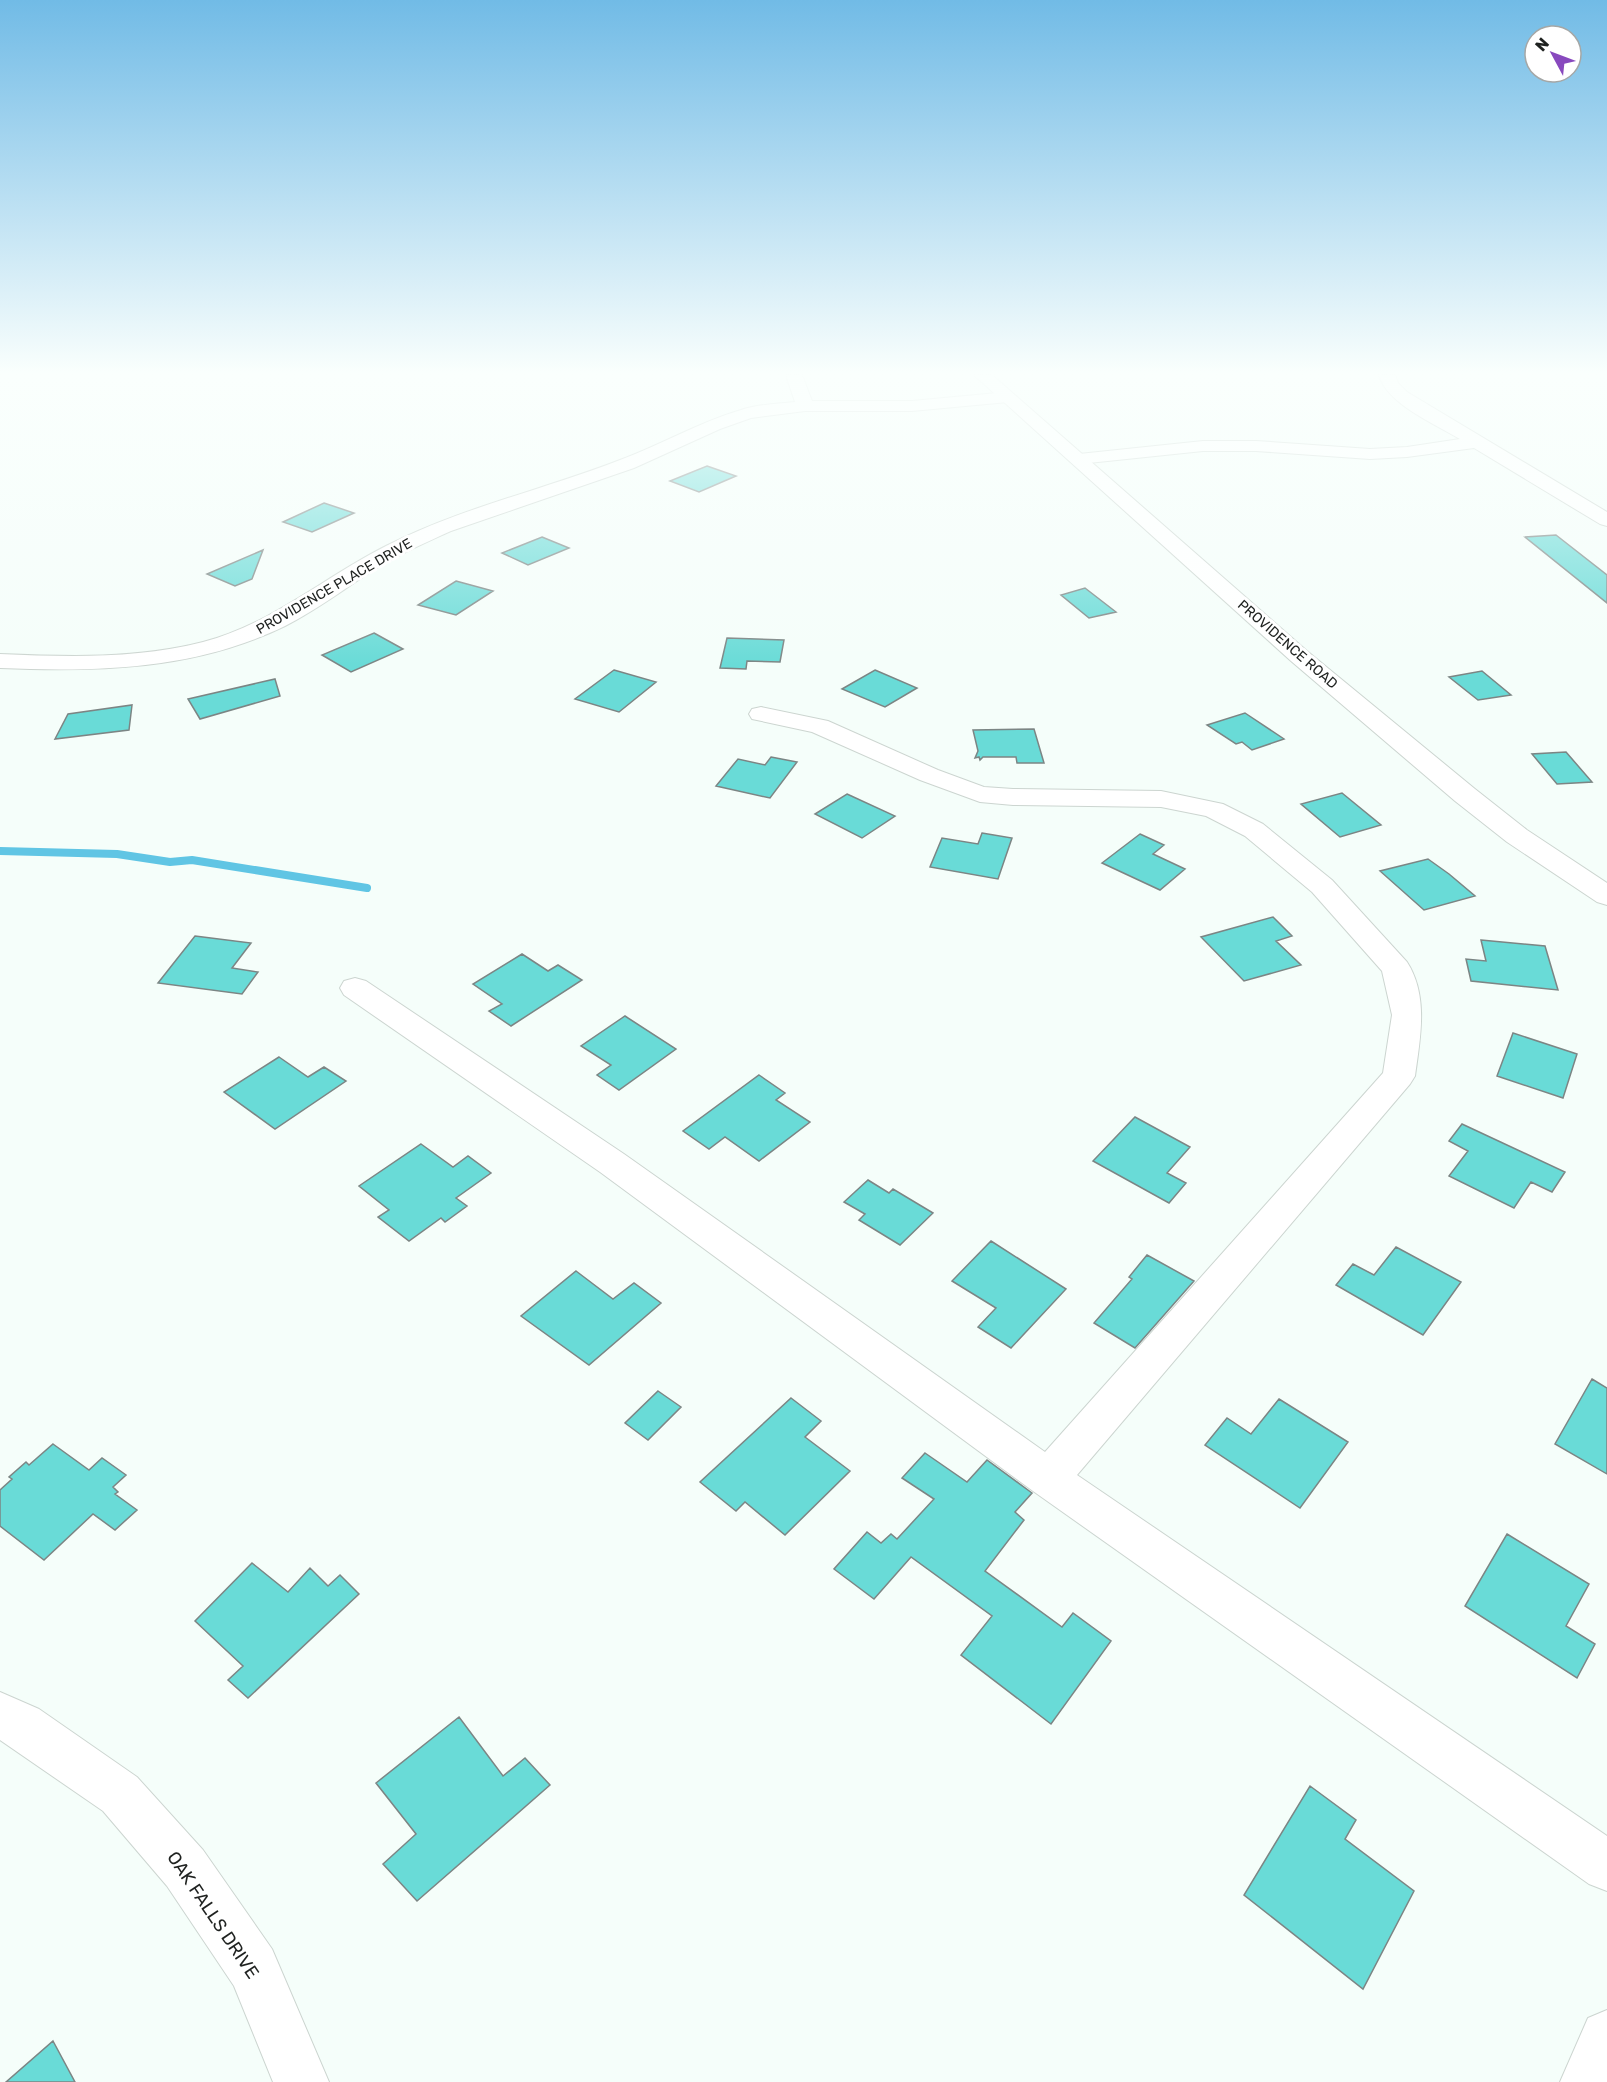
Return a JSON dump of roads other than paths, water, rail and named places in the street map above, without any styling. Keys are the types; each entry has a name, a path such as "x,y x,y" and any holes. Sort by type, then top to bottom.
{"street":[{"name":"PROVIDENCE PLACE DRIVE","path":"0,662 100,664 160,658 213,646 277,621 386,554 444,527 604,472"},
{"name":"PROVIDENCE ROAD","path":"1093,472 1299,656 1465,795 1518,836 1607,896"},
{"path":"1527,472 1607,520"},
{"path":"761,714 819,726 929,775 980,794 1013,797 1161,799 1214,810 1254,830 1322,886 1396,969 1407,1015 1399,1076 1048,1478"},
{"path":"356,988 612,1163 1048,1478 1607,1866"},
{"name":"OAK FALLS DRIVE","path":"0,1715 22,1726 120,1794 185,1868 253,1968 301,2082"},
{"path":"1588,2082 1607,2037"}],"waterway":[{"path":"0,851 117,854 170,862 192,860 367,888"}]}
